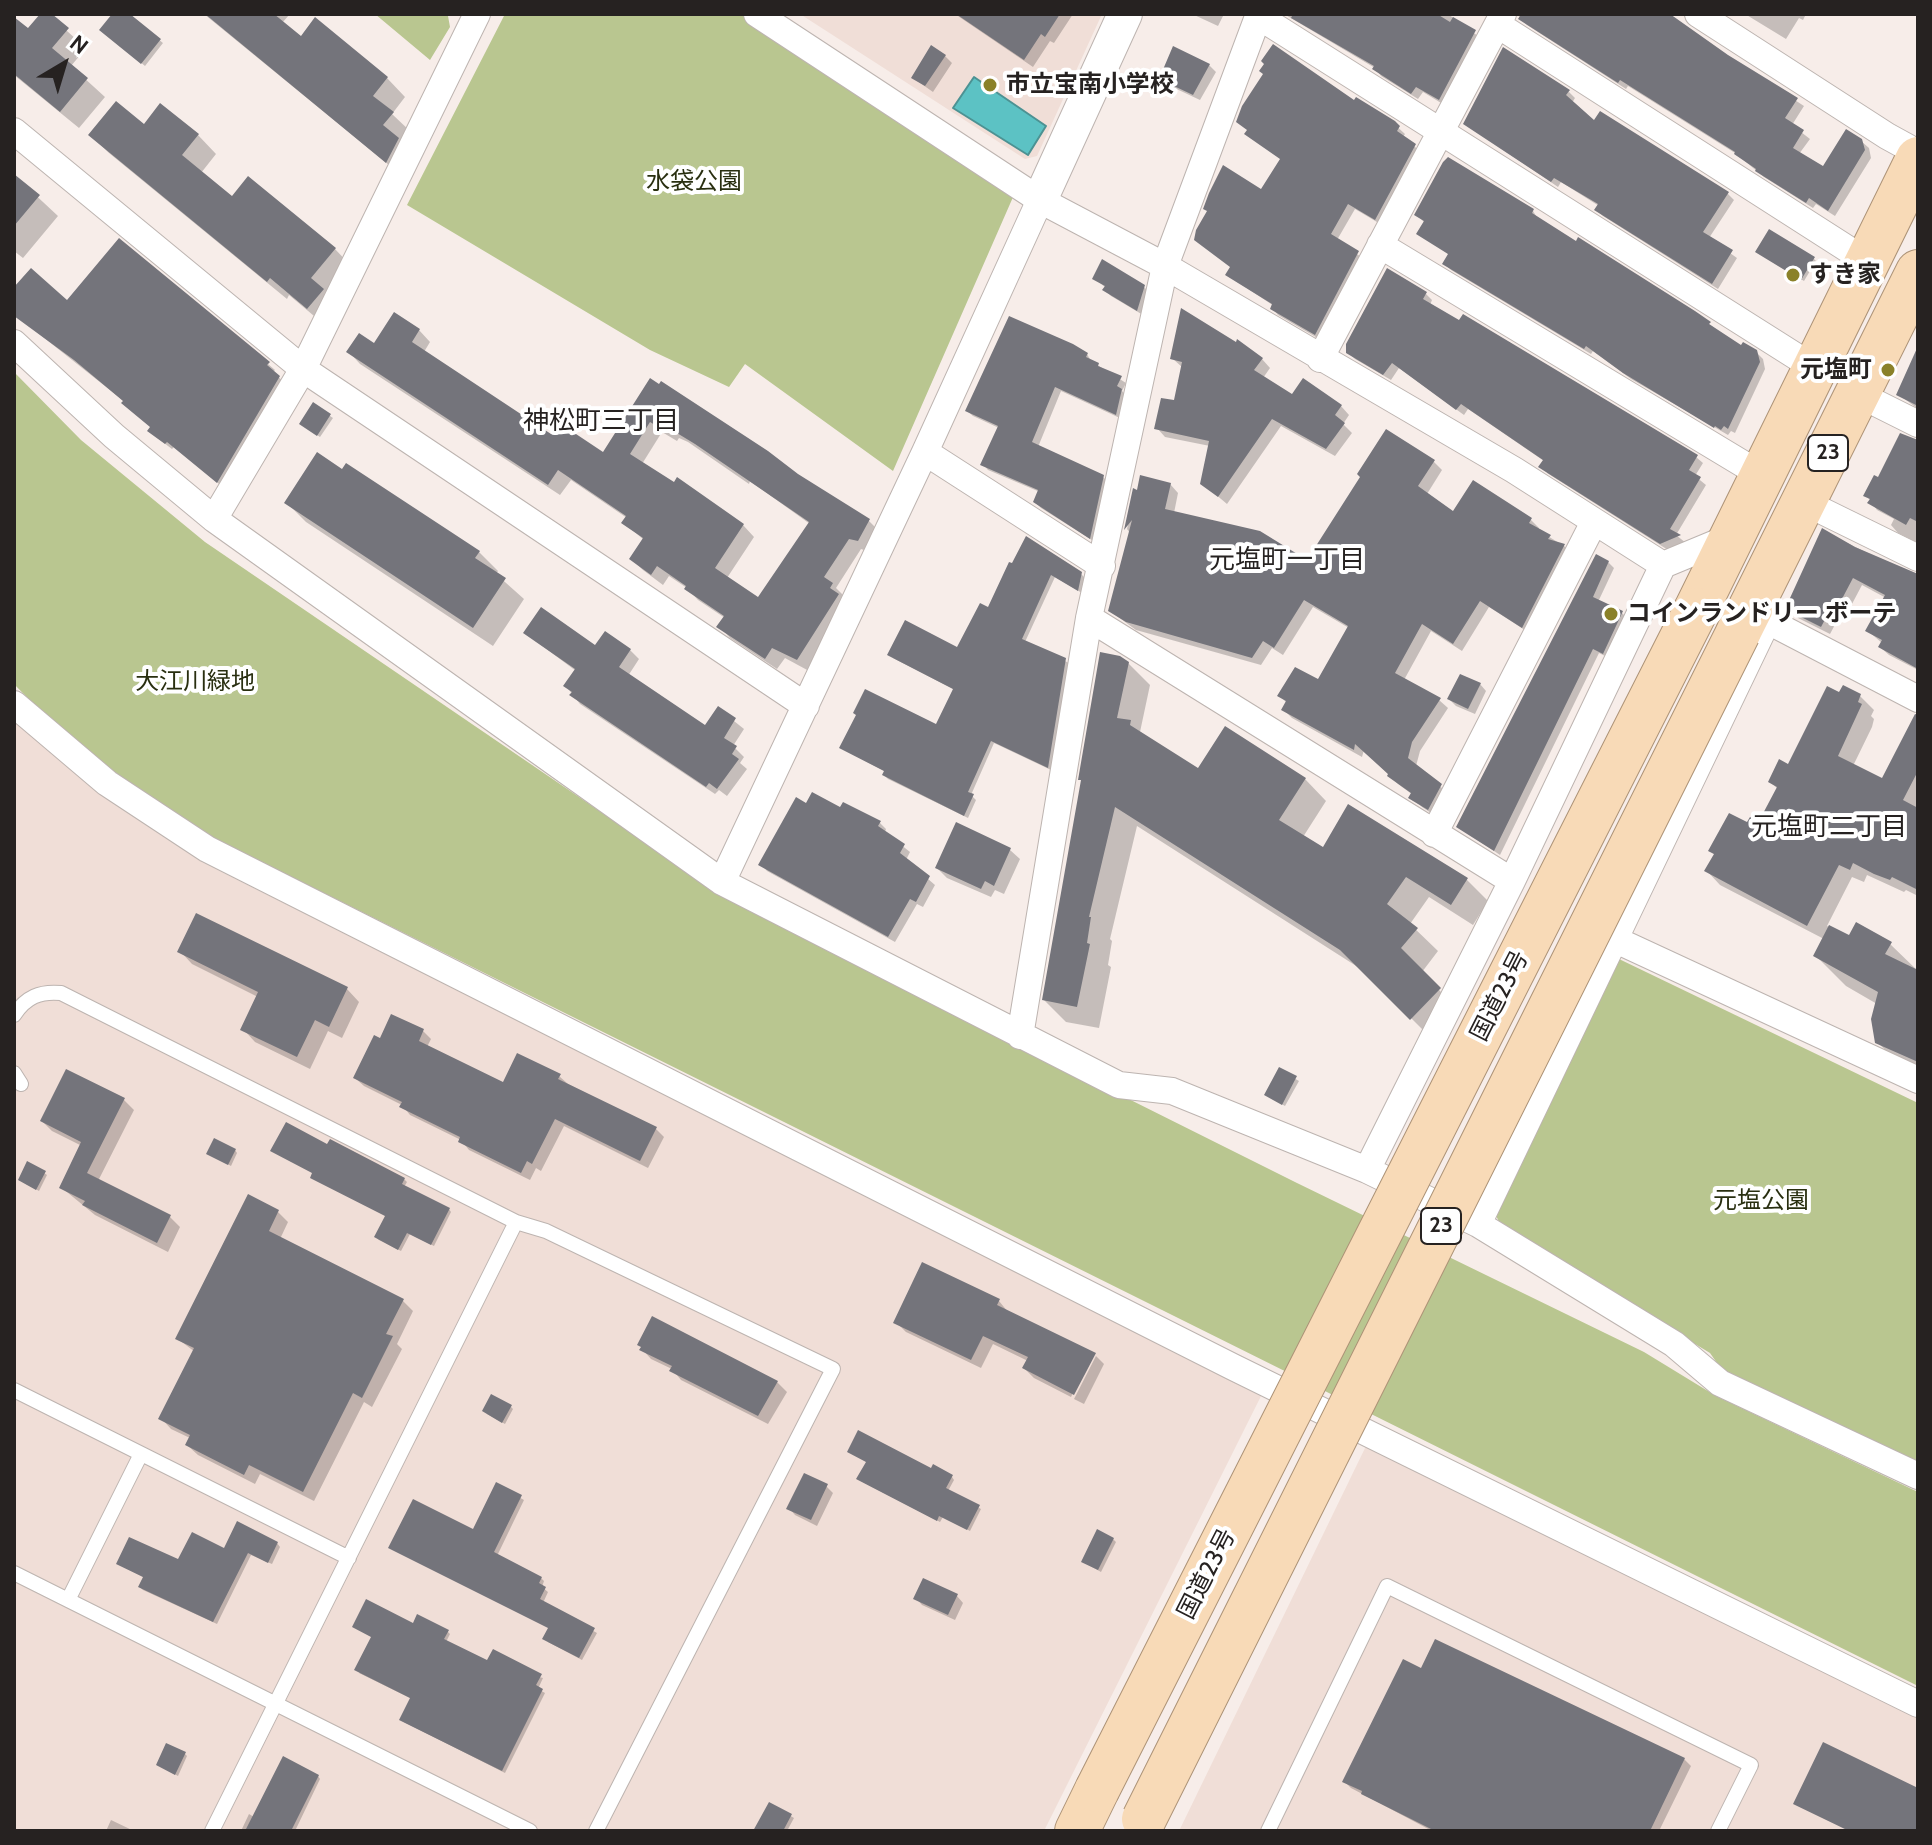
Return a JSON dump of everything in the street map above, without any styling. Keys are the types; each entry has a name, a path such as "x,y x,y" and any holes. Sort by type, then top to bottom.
{"highway":[{"name":"国道23号","path":"1077,1831 1696,610 1918,159"},
{"name":"国道23号","path":"1141,1825 1753,620 1804,502 1916,283"}],"street":[{"path":"214,519 303,369 477,14"},
{"path":"757,14 1040,200 1165,266 1514,470 1663,565"},
{"path":"722,882 925,452 1125,14"},
{"path":"1698,14 1918,153"},
{"path":"1020,1036 1089,618 1165,266 1259,15 1816,369"},
{"path":"1320,359 1500,19 1868,262"},
{"path":"14,131 303,369 806,706"},
{"path":"1380,245 1763,476"},
{"path":"14,343 114,436 214,519 722,882 1119,1085 1172,1091 1367,1170 1478,1224 1674,1344 1720,1383 1918,1476"},
{"path":"1858,394 1918,424"},
{"path":"925,452 1102,566"},
{"path":"1804,502 1918,558"},
{"path":"1434,834 1594,522"},
{"path":"1367,1170 1512,881 1663,565 1733,536"},
{"path":"1089,618 1512,881"},
{"path":"1478,1224 1616,940 1753,620 1918,699"},
{"path":"14,704 107,783 207,849 1233,1367 1918,1704"},
{"path":"1616,940 1918,1080"}],"lane":[{"path":"14,1015 28,999 49,992 61,993 516,1222 546,1231 833,1369 596,1831"},
{"path":"212,1831 516,1222"},
{"path":"14,1390 349,1558"},
{"path":"68,1600 141,1454"},
{"path":"14,1573 530,1831"},
{"path":"1268,1831 1387,1586 1751,1765 1718,1831"}],"shaded area":[{"name":"市立宝南小学校","path":"800,14 1102,14 1037,156 1025,159"},
{"path":"14,719 100,793 202,862 1262,1394 1044,1831 14,1831"},
{"path":"1367,1444 1918,1716 1918,1831 1179,1831"}],"green space":[{"path":"375,14 445,14 450,27 430,60"},
{"name":"水袋公園","path":"505,14 741,14 1017,188 893,471 745,364 729,387 650,350 407,205"},
{"name":"大江川緑地","path":"14,372 81,440 205,542 746,908 1644,1352 1716,1396 1918,1492 1918,1686 215,839 114,774 43,714 14,684"},
{"name":"元塩公園","path":"1619,959 1918,1103 1918,1468 1724,1373 1710,1353 1502,1227 1495,1214"}],"water":[{"path":"974,77 1046,126 1028,155 953,108"}],"building":[{"path":"40,14 52,14 69,28 52,48 88,78 60,112 14,74 14,17 28,28"},
{"path":"112,14 130,14 161,39 141,64 99,30"},
{"path":"205,14 274,14 301,36 315,17 388,77 373,96 394,112 383,125 399,138 386,163"},
{"path":"956,14 1060,14 1045,37 1041,34 1024,60"},
{"path":"1293,14 1437,14 1450,22 1453,17 1476,30 1439,100 1416,87 1411,94 1372,69 1374,66 1291,18"},
{"path":"1521,14 1670,14 1728,55 1798,98 1785,118 1804,130 1793,148 1823,166 1846,129 1862,139 1865,150 1828,211 1809,198 1806,203 1755,171 1735,152 1518,19"},
{"path":"1273,44 1354,100 1356,97 1395,121 1400,126 1397,131 1416,144 1375,220 1348,204 1331,234 1359,251 1315,335 1270,309 1272,304 1225,275 1230,267 1194,240 1207,211 1203,209 1209,193 1223,165 1261,189 1280,159 1244,134 1247,130 1236,122 1242,106 1263,74 1259,71 1264,64 1261,61"},
{"path":"931,45 946,55 925,86 911,78"},
{"path":"1173,46 1210,64 1193,95 1159,79"},
{"path":"1503,47 1570,90 1566,95 1594,120 1600,111 1729,192 1703,232 1733,250 1712,284 1594,210 1598,204 1554,178 1551,182 1463,124"},
{"path":"116,101 144,124 160,103 199,134 182,155 232,196 248,176 336,248 311,278 324,289 307,309 270,278 267,282 88,135"},
{"path":"1448,157 1534,209 1532,213 1576,241 1578,237 1695,311 1741,345 1743,342 1757,350 1760,362 1728,429 1724,426 1721,430 1714,428 1623,373 1586,346 1584,349 1442,264 1448,254 1416,234 1424,221 1414,215"},
{"path":"14,174 40,195 14,226"},
{"path":"1769,229 1815,257 1801,280 1755,252"},
{"path":"119,238 270,362 267,365 280,376 217,483 167,442 165,444 147,431 150,427 121,403 123,401 14,316 14,287 31,268 67,300"},
{"path":"1102,259 1145,285 1137,311 1102,290 1105,286 1092,279"},
{"path":"1387,268 1427,292 1423,299 1459,320 1463,314 1698,455 1689,470 1701,477 1670,529 1681,535 1660,544 1538,467 1543,460 1461,404 1456,410 1392,363 1383,375 1346,353 1346,344"},
{"path":"1181,308 1236,342 1237,339 1263,358 1254,370 1292,394 1303,378 1342,405 1335,415 1345,423 1326,449 1272,419 1218,497 1200,484 1209,441 1154,429 1161,398 1174,400 1182,362 1170,359"},
{"path":"394,312 420,329 412,342 551,434 558,422 603,452 650,378 659,384 661,381 870,519 858,541 849,539 824,577 833,583 830,588 839,594 797,660 772,648 765,659 716,627 724,616 684,589 686,586 657,566 651,575 629,559 643,538 621,523 626,516 558,470 548,485 346,352 359,333 374,343","holes":["650,422 665,431 667,427 695,444 809,522 758,597 715,568 744,524 677,477 674,482 630,454"]},
{"path":"1009,316 1073,344 1088,353 1086,357 1099,363 1098,366 1122,376 1117,386 1122,389 1116,415 1055,387 1032,442 1104,475 1090,539 1033,502 1038,490 980,465 998,426 965,411"},
{"path":"1918,346 1918,406 1896,395"},
{"path":"313,402 331,414 317,436 299,424"},
{"path":"1386,429 1435,460 1418,486 1453,511 1473,480 1532,518 1529,523 1551,535 1548,539 1565,544 1522,628 1480,601 1453,644 1422,624 1395,673 1441,698 1412,742 1408,758 1442,784 1428,810 1408,798 1411,793 1387,776 1355,744 1354,750 1281,710 1286,701 1277,696 1295,667 1318,679 1348,626 1304,600 1274,648 1263,641 1252,658 1126,622 1108,611 1132,520 1124,530 1133,488 1137,490 1140,475 1171,483 1165,509 1260,531 1307,560 1360,477 1357,474"},
{"path":"1900,433 1918,440 1918,522 1910,518 1906,525 1867,503 1870,499 1863,496 1874,475 1878,477"},
{"path":"317,452 342,469 346,463 480,551 475,558 506,578 473,628 284,503"},
{"path":"1822,528 1855,547 1918,574 1918,669 1878,647 1882,640 1865,631 1885,595 1853,578 1834,614 1829,612 1821,627 1785,609"},
{"path":"1026,536 1082,572 1078,591 1051,575 1022,639 1066,658 1048,768 991,741 968,792 974,794 964,816 882,775 884,771 839,748 865,689 936,724 953,689 887,655 905,620 957,647 980,603 988,607 1009,562 1012,563"},
{"path":"1596,554 1609,561 1593,597 1623,611 1603,654 1593,649 1494,851 1456,827"},
{"path":"541,607 595,645 605,631 631,649 619,667 705,725 718,706 736,718 724,738 737,746 732,754 739,759 717,789 709,783 706,787 569,695 572,692 563,686 575,669 523,633"},
{"path":"1100,652 1120,656 1129,662 1117,718 1131,720 1130,725 1198,768 1225,726 1306,778 1279,820 1323,847 1348,804 1468,878 1451,905 1406,877 1387,904 1418,928 1401,948 1441,988 1410,1020 1340,950 1115,807 1089,917 1087,943 1090,944 1077,1007 1042,1000"},
{"path":"1460,674 1481,683 1468,709 1447,699"},
{"path":"1843,685 1861,694 1858,702 1862,704 1838,756 1882,778 1915,714 1918,715 1918,771 1903,800 1918,808 1918,890 1853,863 1850,870 1839,865 1807,926 1704,871 1714,854 1708,851 1729,813 1747,822 1750,817 1759,821 1777,787 1768,782 1779,759 1788,764 1827,686 1839,692"},
{"path":"812,792 840,807 843,802 881,821 878,826 905,844 900,853 930,876 916,902 910,899 888,937 758,865 796,797 806,803"},
{"path":"956,822 1011,848 994,886 985,881 981,889 935,868"},
{"path":"196,913 348,987 329,1027 315,1020 297,1057 240,1030 258,992 177,952"},
{"path":"1856,922 1892,942 1885,954 1918,970 1918,1062 1875,1043 1871,1019 1878,992 1813,956 1829,925 1849,935"},
{"path":"391,1014 424,1029 419,1041 503,1082 517,1053 561,1074 558,1079 657,1127 640,1161 555,1119 532,1164 527,1161 521,1173 458,1142 460,1137 399,1107 402,1102 353,1078 374,1035 380,1038"},
{"path":"1279,1067 1297,1076 1282,1105 1264,1095"},
{"path":"66,1069 125,1098 87,1173 171,1215 157,1243 82,1205 85,1201 59,1188 81,1142 40,1121"},
{"path":"286,1122 327,1144 330,1139 405,1178 402,1184 450,1208 431,1245 407,1233 398,1250 374,1237 385,1216 310,1178 312,1173 270,1151"},
{"path":"214,1138 236,1149 228,1165 206,1154"},
{"path":"27,1161 46,1171 36,1190 18,1180"},
{"path":"248,1194 279,1210 269,1231 404,1299 386,1334 393,1336 362,1398 353,1393 303,1492 249,1465 244,1475 185,1445 190,1435 158,1419 194,1348 175,1339"},
{"path":"922,1262 1000,1299 997,1305 1096,1353 1074,1395 1022,1368 1028,1357 983,1336 971,1360 893,1323"},
{"path":"652,1316 778,1381 758,1416 669,1371 672,1366 639,1350 641,1347 637,1345"},
{"path":"491,1394 512,1405 502,1423 482,1411"},
{"path":"858,1430 931,1468 933,1464 953,1475 946,1488 980,1505 967,1530 939,1516 937,1521 856,1479 866,1462 847,1452"},
{"path":"804,1473 828,1484 811,1520 786,1509"},
{"path":"496,1482 522,1495 494,1552 542,1577 539,1583 546,1587 540,1599 595,1628 579,1658 542,1639 548,1628 388,1548 413,1499 473,1529"},
{"path":"237,1521 278,1542 268,1563 248,1553 213,1622 138,1587 143,1577 116,1564 129,1537 178,1559 192,1532 224,1548"},
{"path":"1097,1529 1114,1538 1098,1570 1081,1562"},
{"path":"923,1578 958,1594 948,1615 913,1599"},
{"path":"366,1599 413,1623 417,1614 449,1630 444,1639 487,1660 493,1649 542,1674 536,1685 543,1689 502,1771 399,1720 410,1698 354,1670 371,1637 352,1627"},
{"path":"1435,1639 1685,1758 1650,1831 1435,1831 1342,1782 1403,1659 1421,1668"},
{"path":"1823,1742 1918,1788 1918,1831 1849,1831 1793,1804"},
{"path":"166,1743 186,1752 175,1775 156,1765"},
{"path":"283,1756 319,1775 291,1831 245,1831"},
{"path":"769,1802 792,1814 783,1831 753,1831"}],"place":[{"name":"市立宝南小学校","path":"990,85"},
{"name":"すき家","path":"1793,275"},
{"name":"元塩町","path":"1888,370"},
{"name":"コインランドリー ボーテ","path":"1611,614"}],"district":[{"name":"神松町三丁目","path":"601,421"},
{"name":"元塩町一丁目","path":"1287,560"},
{"name":"元塩町二丁目","path":"1829,827"}]}
